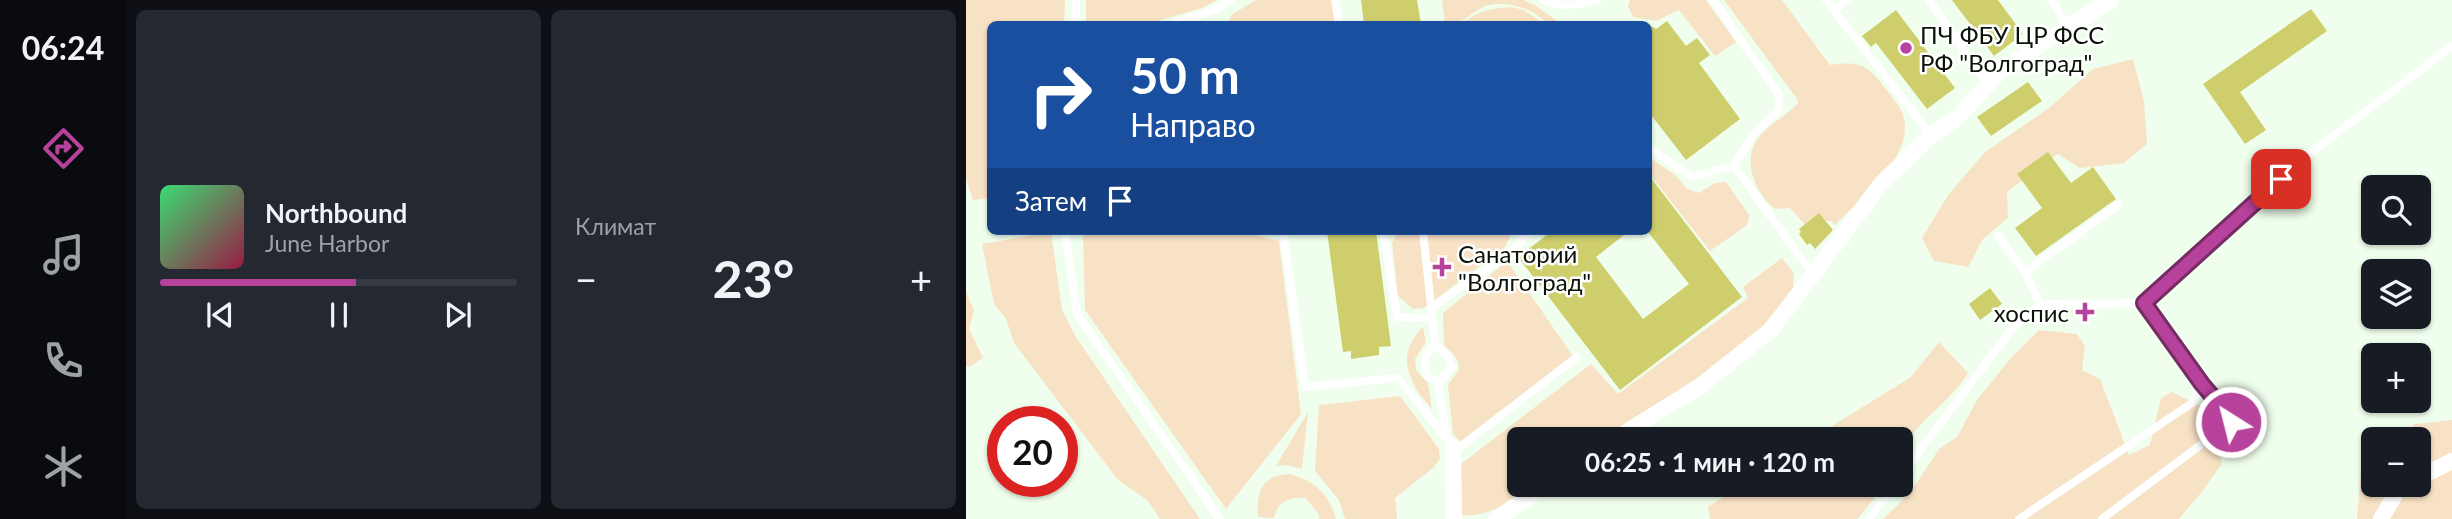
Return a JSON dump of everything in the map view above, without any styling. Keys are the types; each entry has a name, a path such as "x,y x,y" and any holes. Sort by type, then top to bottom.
{"street":[{"path":"1634,427 1703,384 1772,329 1880,185 1931,135 1958,117 2001,70 2111,0"},
{"path":"1450,442 1454,519"},
{"path":"2431,472 2452,461"},
{"path":"1496,519 1528,497"},
{"path":"2381,519 2394,497"}],"lane":[{"path":"1075,21 1076,0"},
{"path":"1178,21 1230,0"},
{"path":"1335,0 1338,21"},
{"path":"1543,0 1554,5 1576,6 1597,0"},
{"path":"1652,150 1692,177 1734,166 1753,134 1779,110 1779,94 1713,0"},
{"path":"1826,0 1931,135"},
{"path":"1834,10 1848,0"},
{"path":"1930,0 1988,84"},
{"path":"2051,0 2069,27"},
{"path":"1913,460 2011,330 2040,304 2144,303 2300,162 2452,46"},
{"path":"1734,166 1812,274"},
{"path":"2025,272 2118,205"},
{"path":"1066,235 1077,314 1220,519"},
{"path":"1284,235 1305,387 1398,379 1456,450 1577,357"},
{"path":"1384,235 1397,317 1432,318"},
{"path":"1423,235 1435,344 1447,355 1452,368 1438,383"},
{"path":"1431,308 1510,253 1526,235"},
{"path":"1998,236 2025,272 2040,304"},
{"path":"2102,519 2231,422 2144,303"},
{"path":"1435,344 1426,354 1424,364 1427,376 1438,383 1450,442"},
{"path":"2019,519 2181,412 2192,403 2202,384"},
{"path":"1869,519 1886,497"}],"shaded area":[{"path":"966,0 1065,0 1064,21 987,21 987,198 973,200 966,179"},
{"path":"1086,0 1217,0 1202,8 1157,21 1086,21"},
{"path":"1256,0 1337,0 1340,21 1229,21 1231,15"},
{"path":"1442,0 1523,0 1557,21 1544,21 1519,7 1493,4 1461,21 1445,21"},
{"path":"1630,0 1706,0 1736,42 1715,56 1679,10 1656,21 1633,17 1628,6"},
{"path":"1724,0 1782,0 1830,65 1856,64 1868,69 1902,112 1905,130 1902,146 1894,161 1884,175 1835,225 1831,221 1815,221 1806,226 1790,208 1775,209 1756,185 1751,165 1754,145 1764,131 1798,103"},
{"path":"1497,8 1524,10 1540,21 1466,21"},
{"path":"2133,59 2144,102 2147,144 2124,163 2080,168 2058,154 2007,192 2008,218 1983,239 1968,267 1934,261 1922,238 1948,195 1985,152 2049,108 2093,69"},
{"path":"1652,159 1675,175 1686,188 1699,193 1715,183 1726,182 1750,216 1746,226 1710,251 1652,177"},
{"path":"1034,235 1051,235 1062,310 1076,337 1200,519 1160,519 1147,500 1118,480 1078,427 1078,406 1062,406 1014,343 1006,319 994,304 982,244"},
{"path":"1083,235 1256,235 1279,241 1301,414 1226,509 1085,310"},
{"path":"1396,235 1511,235 1505,247 1424,308 1413,309 1398,296 1392,243"},
{"path":"1782,258 1794,273 1793,288 1763,326 1682,390 1627,427 1509,427 1591,364 1618,394 1748,298 1743,287"},
{"path":"1507,261 1573,356 1460,442 1453,434 1448,385 1459,369 1458,361 1444,346 1443,313"},
{"path":"966,291 974,311 969,329 983,358 969,367 966,366"},
{"path":"1423,327 1426,342 1415,359 1416,370 1428,383 1432,409 1411,379 1408,369 1409,348"},
{"path":"2039,330 2077,334 2085,346 2082,370 2100,379 2129,455 2150,445 2161,398 2172,392 2202,407 2212,424 2222,464 2179,519 1883,519 1906,497 1913,497 1913,488 1939,449 1957,437 1977,400 2010,359"},
{"path":"1939,342 1968,373 1961,384 1913,434 1913,427 1830,427 1911,377"},
{"path":"1400,396 1439,449 1440,459 1433,468 1395,498 1397,519 1345,519 1339,500 1315,471 1319,405"},
{"path":"1308,412 1302,469 1286,465 1276,466"},
{"path":"2452,420 2452,519 2357,519 2361,470 2361,497 2431,497 2431,427 2411,427 2415,424"},
{"path":"1507,429 1507,497 1521,497 1481,514 1462,515 1461,464"},
{"path":"1290,474 1320,490 1336,519 1319,519 1319,515 1306,498 1286,501 1278,508 1274,518 1258,517 1258,500 1262,487 1272,478"},
{"path":"1723,497 1875,497 1857,519 1710,519 1708,507"}],"building":[{"path":"1361,0 1417,0 1420,21 1364,21"},
{"path":"1952,0 1998,0 2023,34 1994,56"},
{"path":"2311,9 2327,31 2240,92 2266,130 2245,144 2203,84"},
{"path":"1896,10 1955,88 1927,109 1876,43 1871,47 1862,36"},
{"path":"1667,21 1686,46 1697,38 1710,55 1699,63 1740,119 1686,160 1652,116 1652,26 1656,29"},
{"path":"2028,82 2042,101 1991,136 1977,117"},
{"path":"2048,152 2071,183 2093,167 2116,199 2036,256 2015,228 2042,208 2017,174"},
{"path":"1652,179 1742,297 1620,390 1518,257 1547,235 1624,235 1596,257 1643,319 1689,284 1650,235"},
{"path":"1819,213 1833,230 1815,249 1810,243 1807,245 1799,234 1799,229"},
{"path":"1328,235 1377,235 1391,346 1379,347 1379,355 1351,359 1351,351 1343,352"},
{"path":"1990,288 2002,304 1980,320 1969,304"}],"place":[{"name":"ПЧ ФБУ ЦР ФСС РФ \"Волгоград\"","path":"1906,48"},
{"name":"Санаторий \"Волгоград\"","path":"1442,267"},
{"name":"хоспис","path":"2085,312"}],"route":[{"path":"2231,422 2144,303 2281,179"}]}
